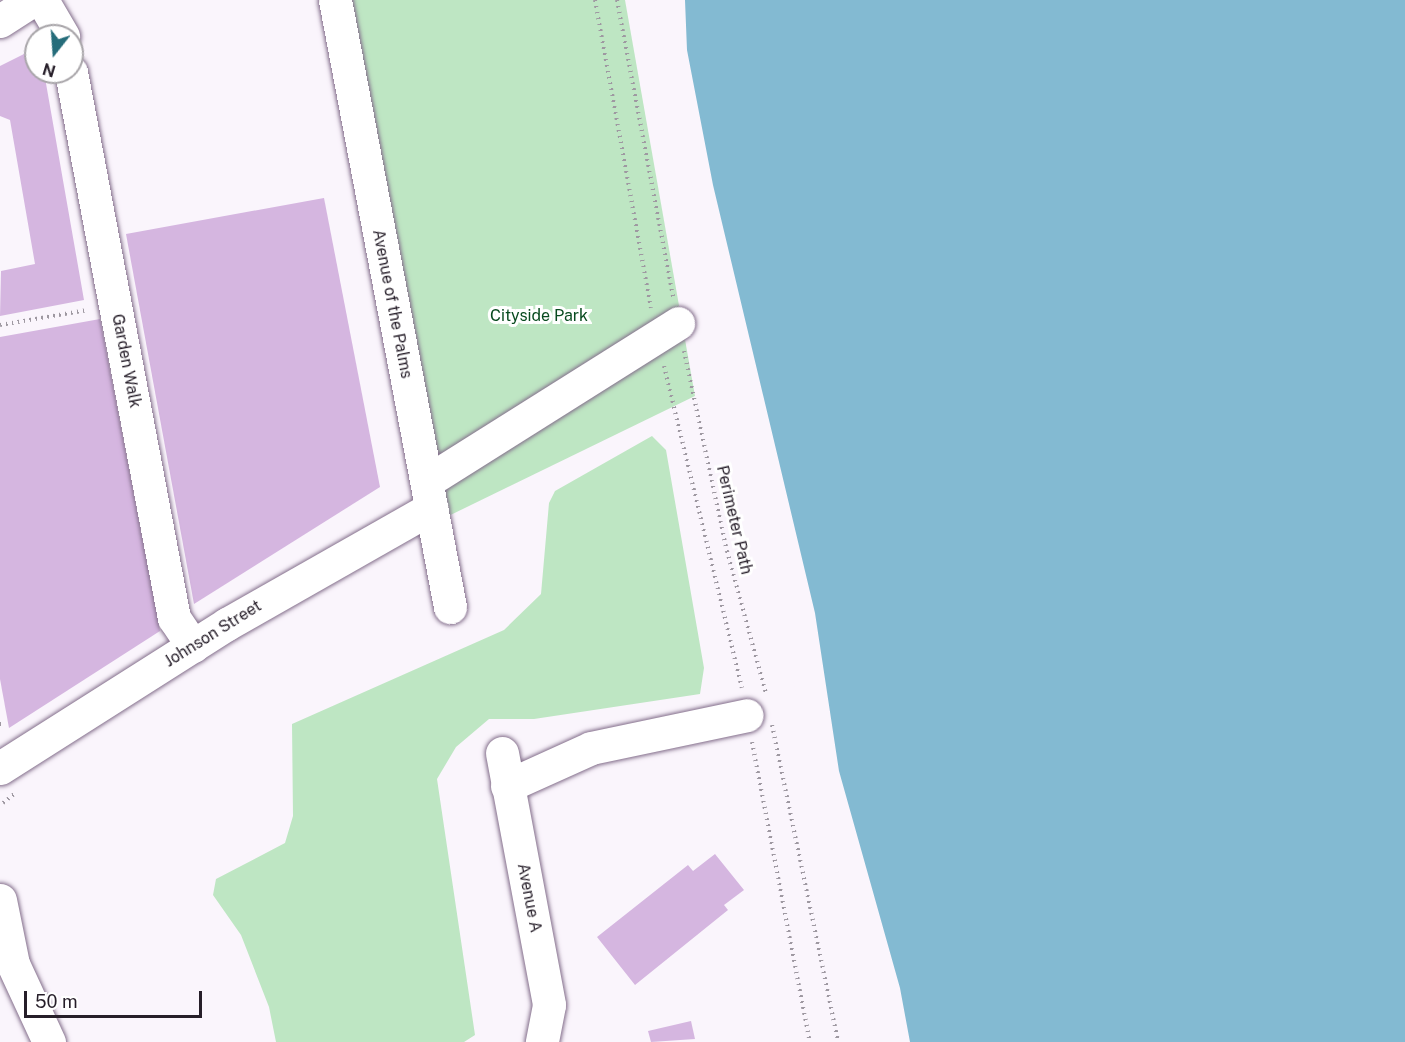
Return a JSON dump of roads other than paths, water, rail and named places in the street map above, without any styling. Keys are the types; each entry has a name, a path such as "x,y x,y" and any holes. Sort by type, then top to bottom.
{"street":[{"path":"0,21 32,0"},
{"path":"42,0 56,24"},
{"name":"Avenue of the Palms","path":"335,0 450,607"},
{"name":"Garden Walk","path":"73,84 174,618 193,646"},
{"path":"437,475 678,323"},
{"name":"Johnson Street","path":"0,768 193,646 430,508"},
{"path":"507,786 591,748 762,712"},
{"name":"Avenue A","path":"502,753 549,1005 542,1042"},
{"path":"0,900 13,964 49,1042"}],"water":[{"path":"657,0 1405,0 1405,1042 877,1042"}],"park label":[{"name":"Cityside Park","path":"539,316"}]}
